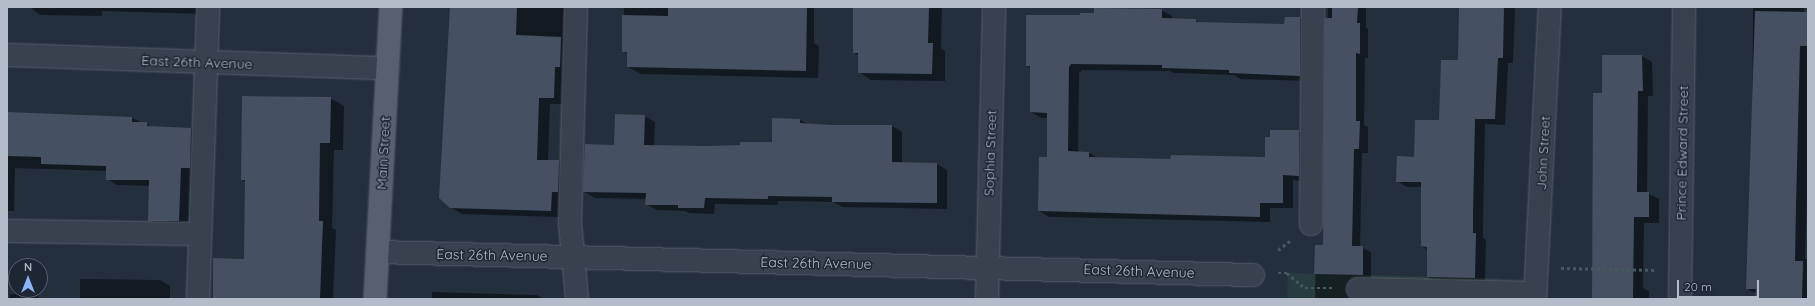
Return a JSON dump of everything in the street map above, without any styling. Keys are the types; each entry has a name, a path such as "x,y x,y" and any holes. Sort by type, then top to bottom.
{"main road":[{"name":"Main Street","path":"375,299 391,7"}],"street":[{"path":"198,299 208,7"},
{"path":"576,7 570,219 575,257 577,299"},
{"name":"Sophia Street","path":"987,299 994,7"},
{"path":"1311,224 1313,7"},
{"name":"John Street","path":"1535,296 1550,7"},
{"name":"Prince Edward Street","path":"1680,299 1684,7"},
{"name":"East 26th Avenue","path":"7,55 388,68"},
{"path":"7,231 200,234"},
{"name":"East 26th Avenue","path":"378,252 1253,275"},
{"path":"1358,289 1535,296"}],"path":[{"path":"1556,268 1680,270"},
{"path":"1253,275 1287,273 1305,288 1358,289"}],"green space":[{"path":"1288,273 1497,278 1497,299 1287,299"}],"building":[{"path":"450,7 517,7 516,35 561,37 560,67 555,67 554,98 539,98 537,160 559,160 558,192 552,192 551,211 450,208 439,198"},
{"path":"668,7 807,7 806,71 627,67 627,52 622,52 622,15 668,16"},
{"path":"853,7 929,7 928,43 933,43 932,74 858,73 858,53 853,53"},
{"path":"1332,7 1358,7 1357,23 1360,23 1360,54 1356,53 1356,121 1360,121 1359,149 1354,149 1352,246 1363,246 1363,275 1314,274 1315,245 1323,245 1325,18 1332,18"},
{"path":"1459,7 1504,7 1503,58 1498,58 1495,119 1475,119 1473,233 1476,233 1475,278 1427,277 1427,247 1421,246 1421,182 1396,182 1397,156 1414,157 1415,120 1439,120 1441,60 1458,60"},
{"path":"1094,8 1162,9 1162,18 1196,19 1196,22 1284,24 1285,17 1300,17 1300,76 1229,73 1229,70 1162,68 1162,65 1071,64 1069,67 1068,151 1089,152 1089,157 1170,159 1171,155 1265,157 1265,137 1270,137 1270,130 1299,130 1299,176 1283,175 1283,203 1260,203 1260,217 1038,211 1039,157 1047,157 1047,113 1030,112 1030,66 1026,66 1026,15 1080,15 1080,13 1094,13"},
{"path":"1755,11 1808,12 1808,46 1800,46 1796,206 1795,261 1803,261 1802,299 1755,299 1756,289 1746,289"},
{"path":"1602,55 1642,55 1643,91 1638,91 1637,192 1649,192 1649,217 1634,217 1633,299 1592,299 1593,93 1602,93"},
{"path":"242,96 331,97 330,143 320,143 319,221 323,221 320,299 213,299 213,258 244,259 245,180 241,180"},
{"path":"8,112 132,117 132,122 147,122 147,126 191,128 190,168 181,168 179,221 148,221 149,180 106,180 106,166 41,164 41,157 7,156"},
{"path":"615,114 645,115 644,145 709,146 740,145 740,142 772,142 772,118 800,119 800,123 831,125 892,125 892,162 937,163 937,203 832,202 832,197 768,196 768,199 705,198 704,208 678,208 678,205 645,205 646,193 583,192 585,144 614,145"}]}
